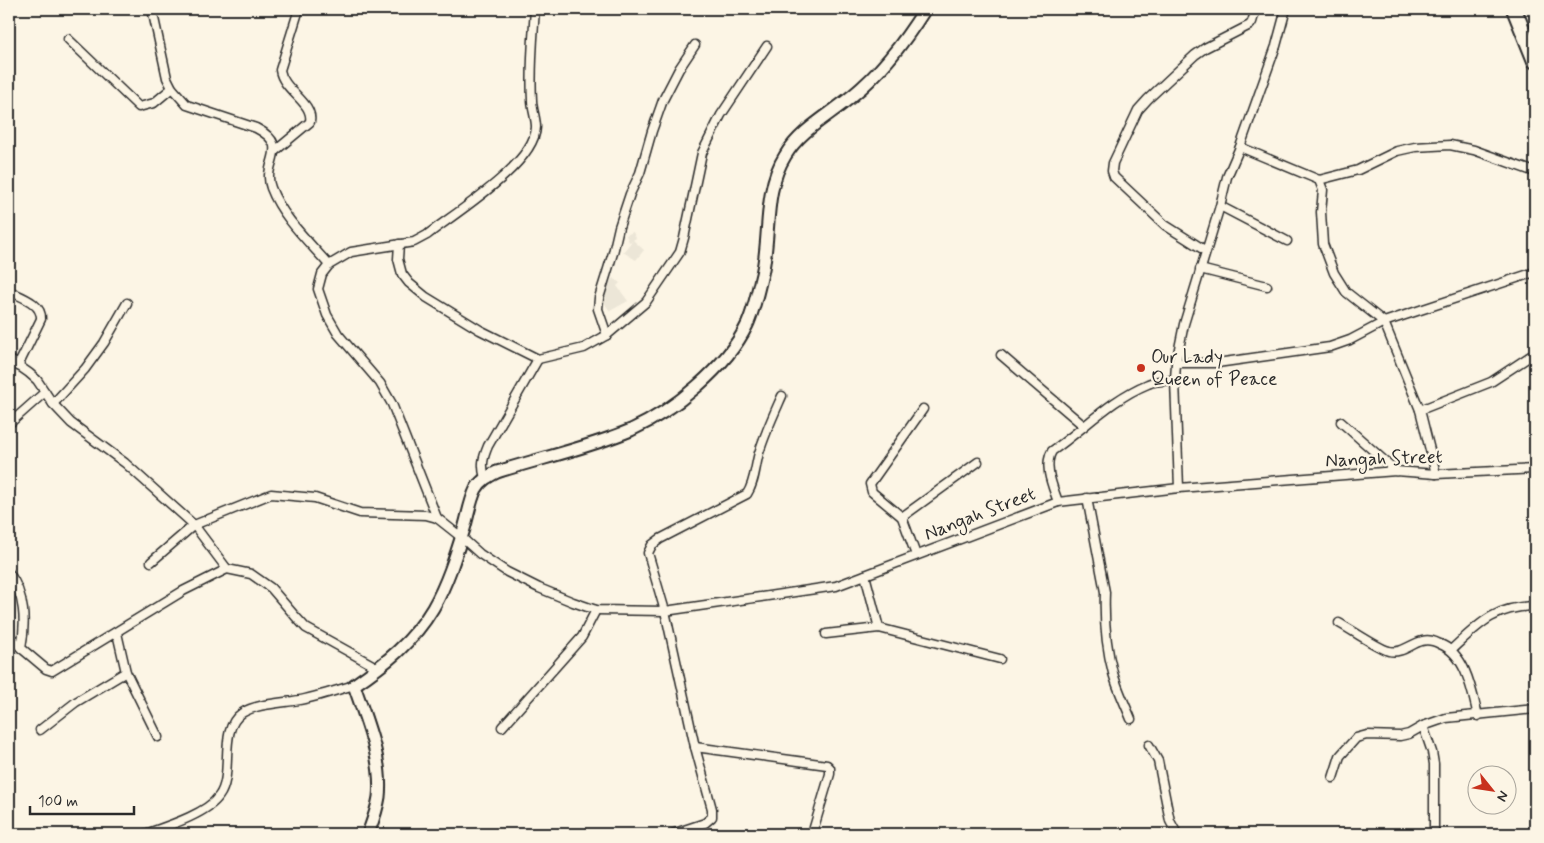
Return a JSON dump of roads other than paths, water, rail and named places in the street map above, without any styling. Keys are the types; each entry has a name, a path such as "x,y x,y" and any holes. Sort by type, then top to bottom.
{"highway":[{"path":"1514,9 1535,61"}],"street":[{"path":"152,9 167,78 172,88 187,105 256,128 264,132 272,140 275,151 269,173 270,186 290,220 329,266"},
{"path":"275,151 310,122 311,116 308,109 281,78 280,70 299,9"},
{"path":"437,518 392,404 380,383 338,334 327,315 318,289 322,274 329,266 351,252 414,242 427,235 508,174 523,155 532,141 536,128 532,101 535,9"},
{"path":"149,834 191,816 212,804 220,796 225,782 229,734 234,721 241,714 252,709 305,699 354,685 378,668 402,647 433,608 461,537 477,487 485,478 497,472 600,442 631,430 660,415 718,366 739,340 748,323 762,274 772,189 777,170 785,155 802,135 853,96 888,62 924,9"},
{"path":"1206,251 1165,225 1114,177 1112,163 1138,110 1195,55 1250,24 1256,9"},
{"path":"1179,488 1175,380 1176,363 1184,324 1227,177 1240,147 1276,46 1286,9"},
{"path":"68,39 139,107 154,103 172,88"},
{"path":"607,335 598,309 599,298 614,253 618,227 640,173 652,130 664,100 679,69 695,45"},
{"path":"399,244 398,259 402,274 409,284 426,297 480,330 538,358 584,348 607,335 646,302 680,252 702,153 721,116 767,46"},
{"path":"1240,147 1319,180 1358,170 1396,151 1415,147 1450,144 1474,150 1535,172"},
{"path":"1319,180 1323,190 1321,212 1324,244 1334,273 1346,292 1384,322 1420,410 1436,474"},
{"path":"1220,206 1287,241"},
{"path":"1200,269 1267,286"},
{"path":"1176,363 1224,362 1330,347 1350,340 1384,322 1535,272"},
{"path":"9,291 37,307 41,313 41,318 18,366"},
{"path":"53,404 85,369 104,343 127,303"},
{"path":"1420,410 1491,382 1535,353"},
{"path":"1000,355 1084,426"},
{"path":"485,478 482,458 538,358"},
{"path":"9,360 37,380 53,404 71,423 124,463 194,525 227,569"},
{"path":"1058,502 1048,467 1048,459 1052,451 1106,408 1148,384 1157,381 1175,380"},
{"path":"9,424 45,392"},
{"path":"672,834 705,823 712,816 712,808 695,747 665,611 648,553 652,545 660,539 747,494 751,487 767,429 782,396"},
{"path":"916,556 902,517 872,492 870,484 923,408"},
{"path":"1340,422 1396,471"},
{"path":"902,517 978,462"},
{"name":"Nangah Street","path":"437,518 480,554 508,572 539,588 596,610 665,611 825,588 865,575 1058,502 1179,488 1396,471 1436,474 1535,469"},
{"path":"151,562 194,525 271,494 315,498 360,513 426,515 437,518"},
{"path":"1087,498 1105,592 1104,606 1110,661 1113,674 1131,719"},
{"path":"11,638 46,669 52,671 117,633 183,590 227,569 251,574 272,588 306,628 378,668"},
{"path":"9,573 17,583 25,621 21,648"},
{"path":"865,575 878,628"},
{"path":"1451,650 1478,624 1492,615 1508,609 1535,606"},
{"path":"502,726 582,637 596,610"},
{"path":"1339,623 1387,651 1401,650 1423,640 1432,640 1451,650 1459,659 1465,673 1478,716"},
{"path":"826,634 878,628 1000,659"},
{"path":"117,633 126,672 158,736"},
{"path":"9,648 11,638"},
{"path":"40,730 76,702 126,672"},
{"path":"354,685 372,737 380,785 379,800 368,834"},
{"path":"1333,778 1340,756 1356,738 1367,734 1400,736 1446,718 1535,709"},
{"path":"1423,726 1434,764 1434,834"},
{"path":"1149,745 1158,761 1170,821 1177,834"},
{"path":"695,747 826,765 830,768 830,774 812,834"}],"place":[{"name":"Our Lady Queen of Peace","path":"1141,368"}]}
